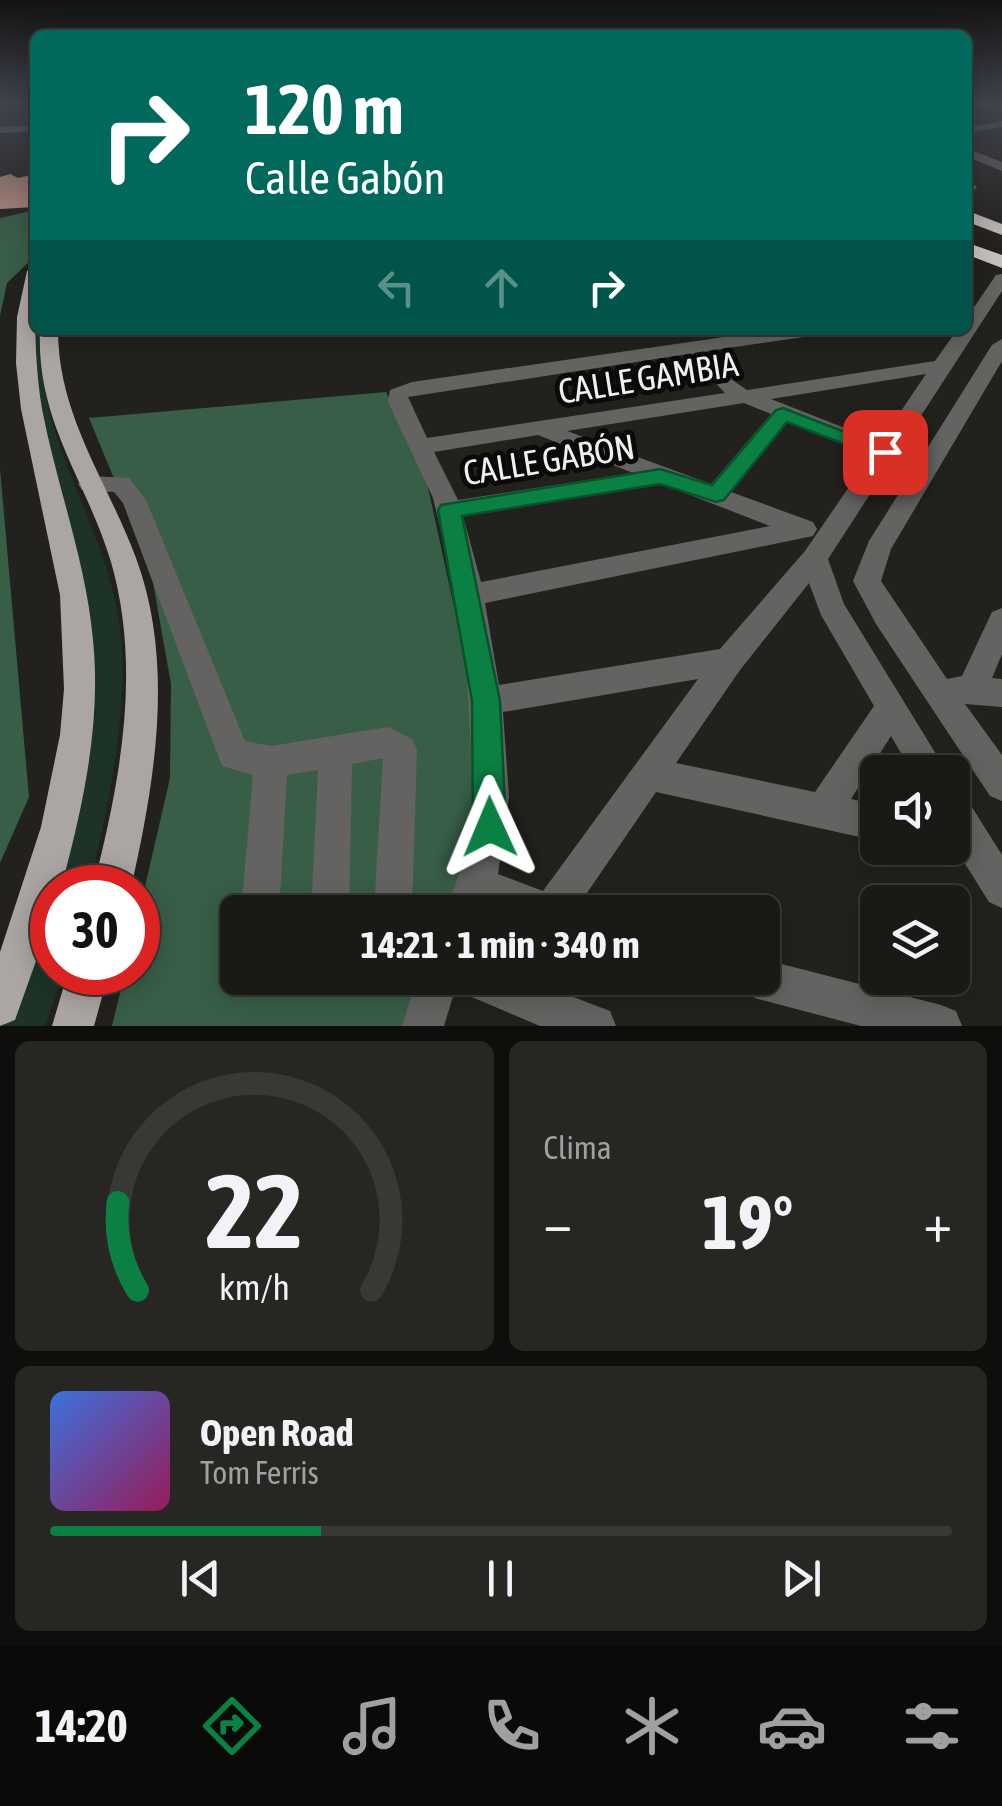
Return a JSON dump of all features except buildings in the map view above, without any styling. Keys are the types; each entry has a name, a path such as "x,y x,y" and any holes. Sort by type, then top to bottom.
{"highway":[{"path":"972,218 1002,230"},
{"path":"972,251 1002,262"}],"main road":[{"path":"0,1004 22,951 60,824 78,720 79,641 69,579 16,437 4,362 14,312 30,281"},
{"path":"50,335 52,382 90,484 124,560 137,621 144,704 132,809 118,865"},
{"path":"74,1026 83,995"}],"street":[{"path":"972,154 1001,165"},
{"path":"986,302 1002,279"},
{"path":"471,895 490,827 486,701 449,510 423,446 396,400 399,392 778,335"},
{"path":"561,895 885,452 963,335"},
{"path":"694,348 721,381 740,394 885,452"},
{"path":"999,358 867,569 872,592 1002,784"},
{"name":"CALLE GAMBIA","path":"423,446 740,394 942,366"},
{"path":"716,494 783,414"},
{"path":"537,427 716,494 816,542"},
{"name":"CALLE GABÓN","path":"449,510 660,476"},
{"path":"90,484 121,484 134,500 234,755 271,762 388,742 400,750 394,895"},
{"path":"467,596 816,542"},
{"path":"816,542 831,607 919,755"},
{"path":"936,688 987,691 1002,620"},
{"path":"486,701 729,661"},
{"path":"823,812 890,709"},
{"path":"331,895 335,754"},
{"path":"261,895 271,762"},
{"path":"649,774 860,819"},
{"path":"970,849 1002,889"},
{"path":"780,984 941,1026"},
{"path":"423,1026 433,995"},
{"path":"515,995 595,1026"}],"green space":[{"path":"30,211 30,261 7,283 0,316 0,218"},
{"path":"30,302 30,335 40,335 47,403 110,579 122,647 116,752 94,865 58,865 90,731 20,325"},
{"path":"386,392 422,460 477,712 485,821 454,895 220,895 220,995 420,995 412,1026 112,1026 120,995 160,995 160,865 150,865 170,778 171,684 150,566 89,418"},
{"path":"0,469 29,797 0,863"},
{"path":"30,950 30,995 56,995 45,1026 3,1026"}],"route":[{"path":"490,827 486,701 449,510 660,476 716,494 783,414 885,452"}]}
